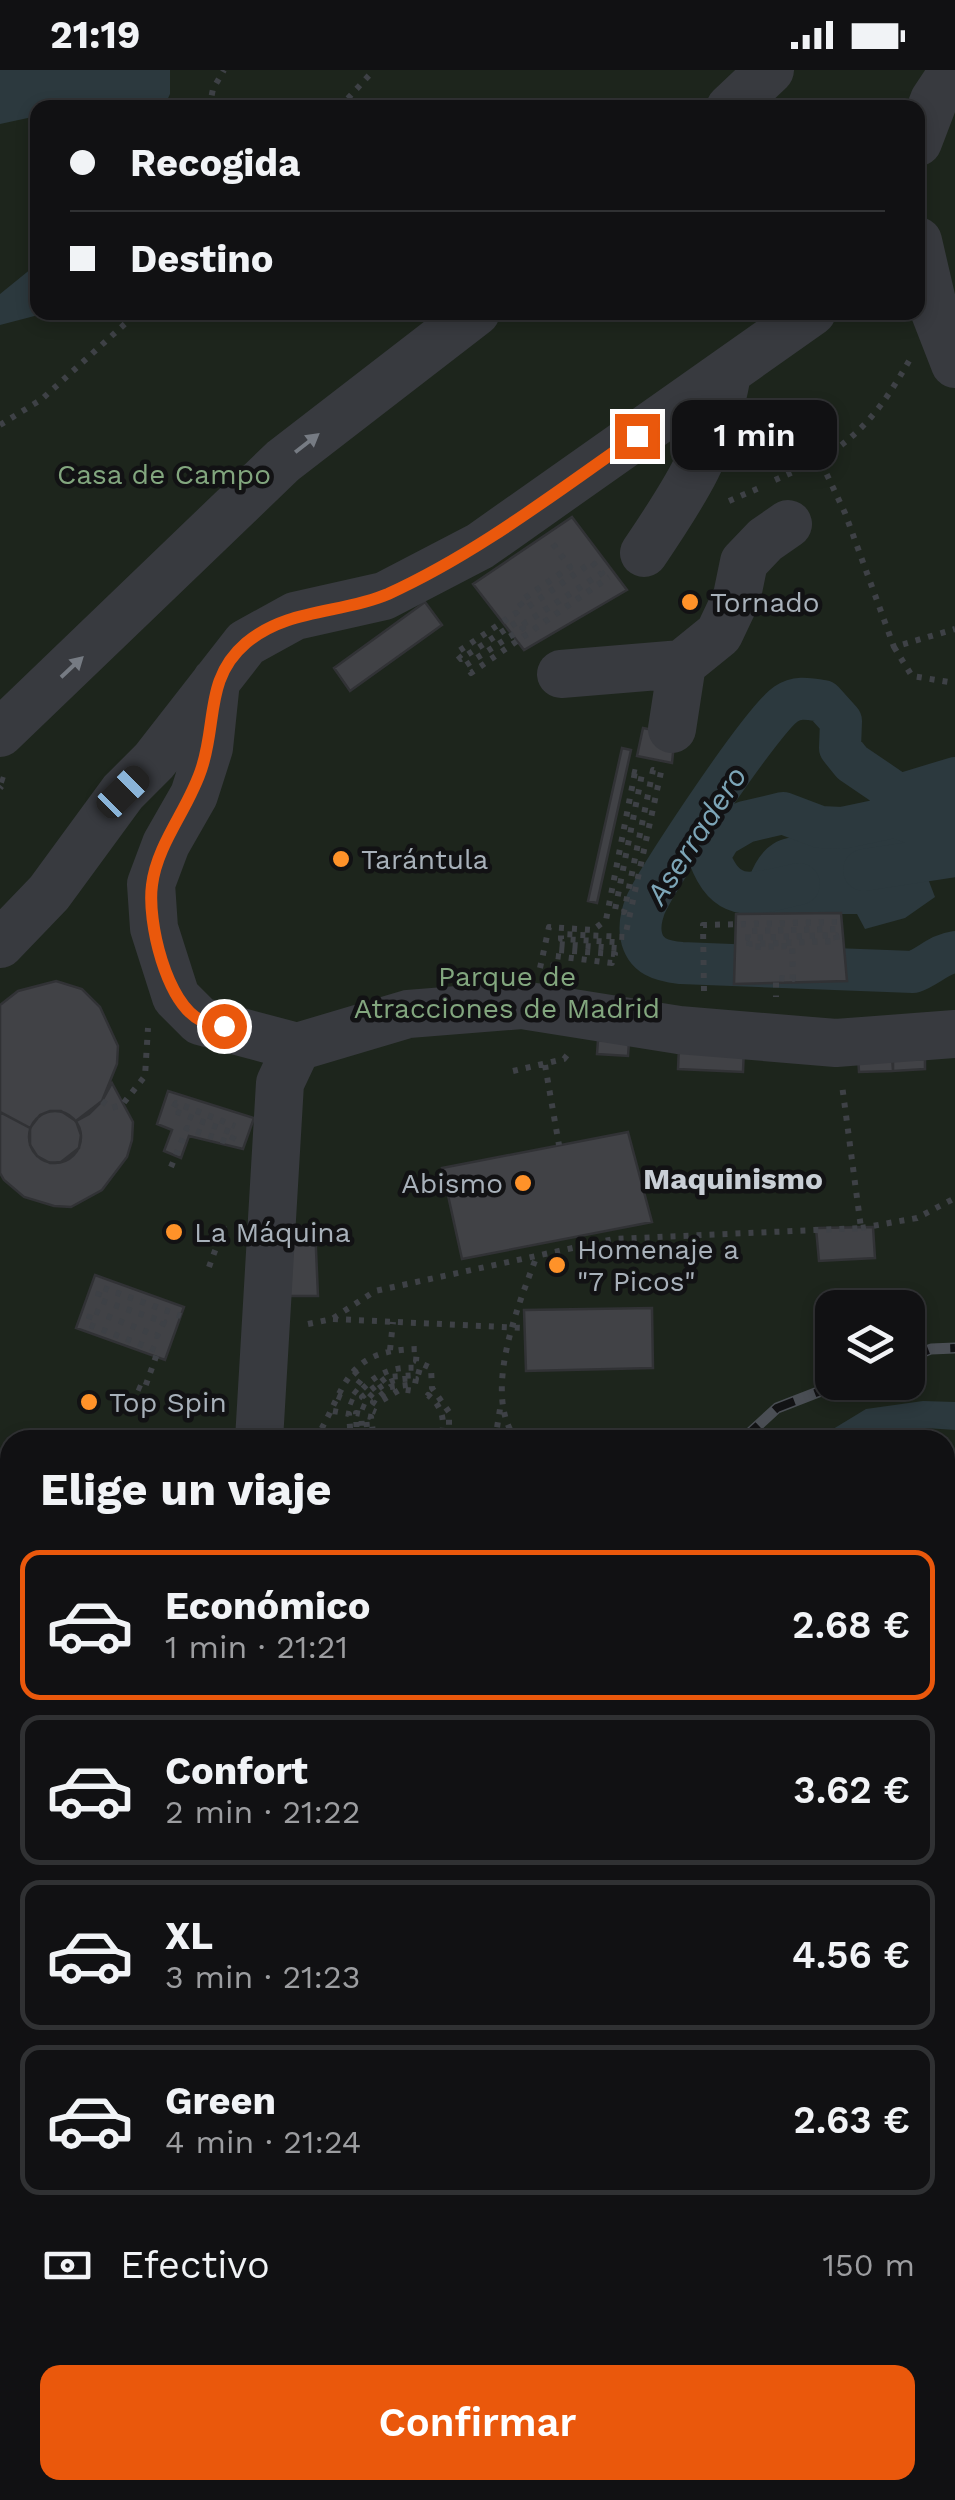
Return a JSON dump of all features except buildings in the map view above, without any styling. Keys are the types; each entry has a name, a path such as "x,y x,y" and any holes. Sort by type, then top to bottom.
{"street":[{"path":"738,100 770,70"},
{"path":"925,124 934,100 954,70"},
{"path":"925,271 934,310 955,364"},
{"path":"0,733 283,461 466,320"},
{"path":"0,944 49,893 123,792 154,762 246,643 295,616 384,596 480,546 801,320"},
{"path":"629,563 698,470 719,420 727,374"},
{"path":"561,674 682,664 719,634 737,596 744,562 788,524"},
{"path":"672,729 682,664"},
{"path":"216,681 208,748 194,796 166,844 152,884 154,928 176,997 200,1021 297,1047 408,1014 538,1008 679,1030 836,1043 955,1034"},
{"path":"259,1430 254,1330 275,1161 280,1083 297,1047"}],"path":[{"path":"211,100 224,70"},
{"path":"346,100 374,70"},
{"path":"0,425 57,387 129,320"},
{"path":"820,460 845,444 880,411 909,360 912,342"},
{"path":"554,546 570,567 519,602 525,609 592,562 602,573 525,623 516,613 456,653 460,659 517,622 523,628 466,666 471,673 629,563"},
{"path":"894,646 912,676 955,683"},
{"path":"653,770 662,772 625,937 561,934 561,940 616,942 616,948 559,944 558,950 616,954 612,963 555,956 538,1008 549,927 593,930 606,920 632,772 642,774 615,910 624,912 653,770"},
{"path":"0,778 6,781 0,788"},
{"path":"703,983 702,925 837,922 836,929 748,930 748,938 836,935 837,941 748,944 748,948 792,946 792,966"},
{"path":"836,1043 861,1228"},
{"path":"545,1065 560,1145"},
{"path":"102,1101 110,1108 122,1105 145,1076"},
{"path":"171,1167 187,1128 230,1143 235,1134 172,1110 176,1103 245,1129 236,1148 275,1161"},
{"path":"332,1319 376,1291 614,1240 861,1228 917,1218 955,1198"},
{"path":"209,1267 220,1238 212,1235"},
{"path":"497,1430 511,1328 536,1257"},
{"path":"137,1388 144,1390 158,1351 88,1324 92,1310 156,1336 164,1322 98,1299 102,1288 181,1316"},
{"path":"254,1330 332,1319 525,1328"},
{"path":"390,1350 393,1322"},
{"path":"321,1430 340,1385 361,1363 390,1350 417,1349 416,1361 431,1368 432,1388 449,1412 449,1430"},
{"path":"354,1371 362,1379 353,1390 358,1394 385,1372 399,1367 420,1368 418,1375 387,1376 362,1397 367,1400 376,1389 402,1378 416,1379 415,1384 390,1386 372,1402 376,1404 401,1389 414,1391"},
{"path":"426,1398 428,1395 435,1400 443,1430"},
{"path":"338,1396 376,1412"},
{"path":"500,1408 512,1430"},
{"path":"332,1411 350,1414 358,1430"}],"green space":[{"name":"Parque de Atracciones de Madrid","path":"0,70 955,70 955,1430 0,1430"}],"shaded area":[{"path":"0,70 170,70 167,100 30,100 30,118 0,124"},
{"path":"30,270 30,317 0,325 0,294"},
{"path":"889,831 910,832 935,897 905,918 865,929 857,914 761,914 743,906 755,864 777,842 793,837 822,843 843,842"},
{"path":"923,1401 955,1402 955,1430 831,1430 866,1409"}],"waterway":[{"name":"Aserradero","path":"955,778 899,795 852,763 840,748 841,721 823,701 790,701 757,736 693,827 647,902 641,930 650,953 681,963 913,972 955,952"},
{"name":"Aserradero","path":"799,884 756,893 734,890 716,872 709,856 721,836 745,822 783,813 820,827 842,828 894,817 922,826 949,817"},
{"name":"Aserradero","path":"864,870 955,856"}],"railway":[{"path":"925,1351 955,1348"},
{"path":"753,1430 777,1408 815,1393"}],"place":[{"name":"Tornado","path":"690,602"},
{"name":"Tarántula","path":"341,859"},
{"name":"Abismo","path":"523,1183"},
{"name":"La Máquina","path":"174,1232"},
{"name":"Homenaje a \"7 Picos\"","path":"557,1265"},
{"name":"Top Spin","path":"89,1402"}],"district":[{"name":"Maquinismo","path":"733,1178"}],"route":[{"path":"224,1026 200,1021 176,997 154,928 152,884 166,844 194,796 208,748 216,681 246,643 295,616 384,596 436,570 480,546 637,436"}],"park label":[{"name":"Casa de Campo","path":"164,474"}]}
